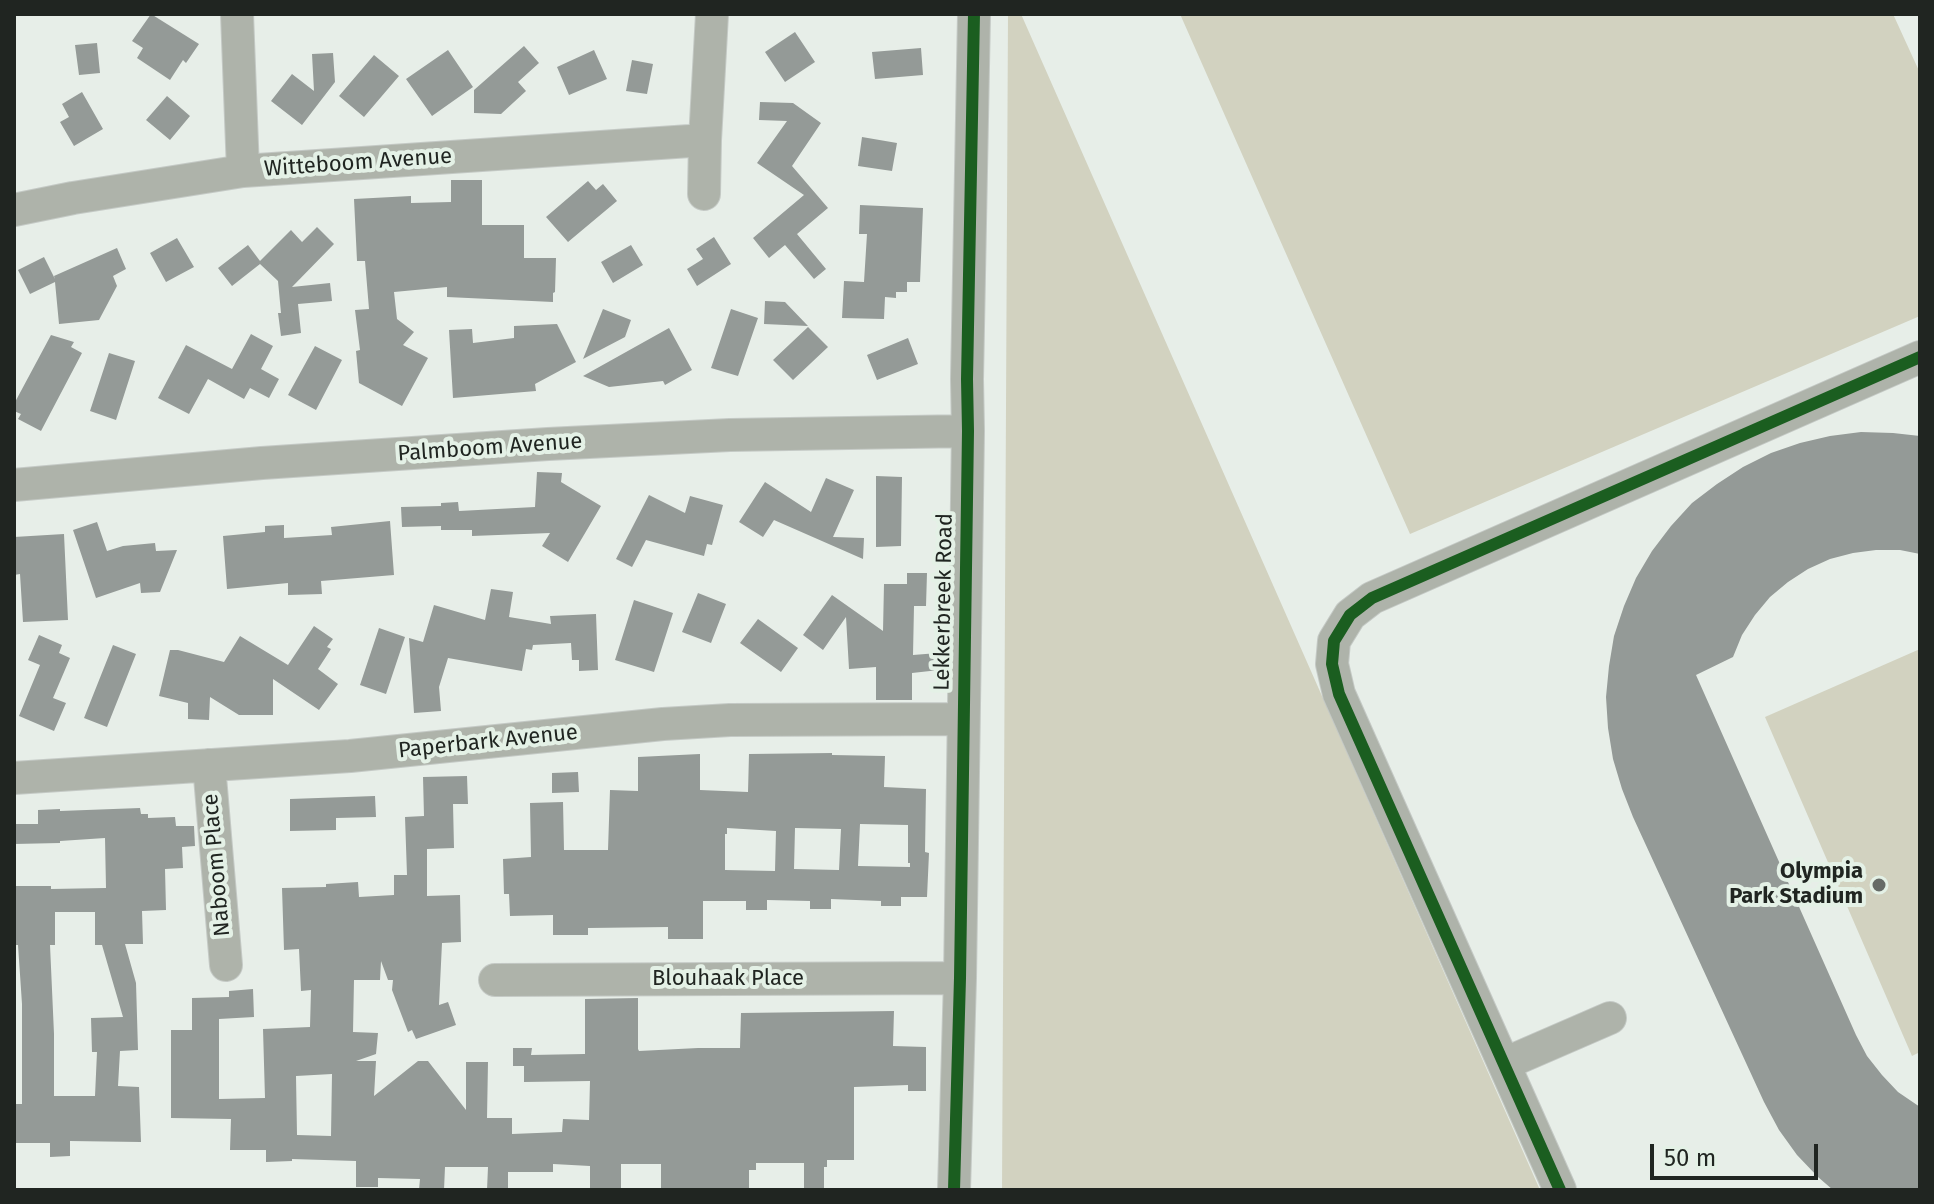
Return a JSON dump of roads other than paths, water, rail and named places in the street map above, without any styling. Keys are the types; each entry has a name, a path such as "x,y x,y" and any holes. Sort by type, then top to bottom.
{"street":[{"path":"237,14 243,171"},
{"path":"704,194 712,14"},
{"name":"Lekkerbreek Road","path":"954,1190 974,14"},
{"name":"Witteboom Avenue","path":"14,210 243,171 705,140"},
{"path":"1560,1190 1339,694 1332,664 1334,641 1350,615 1372,598 1920,357"},
{"name":"Palmboom Avenue","path":"14,485 262,463 548,444 730,435 968,431"},
{"name":"Paperbark Avenue","path":"14,778 350,756 663,724 730,720 962,719"},
{"name":"Naboom Place","path":"209,765 226,965"},
{"name":"Blouhaak Place","path":"495,980 960,978"},
{"path":"1504,1064 1610,1018"}],"place":[{"name":"Olympia Park Stadium","path":"1879,885"}]}
